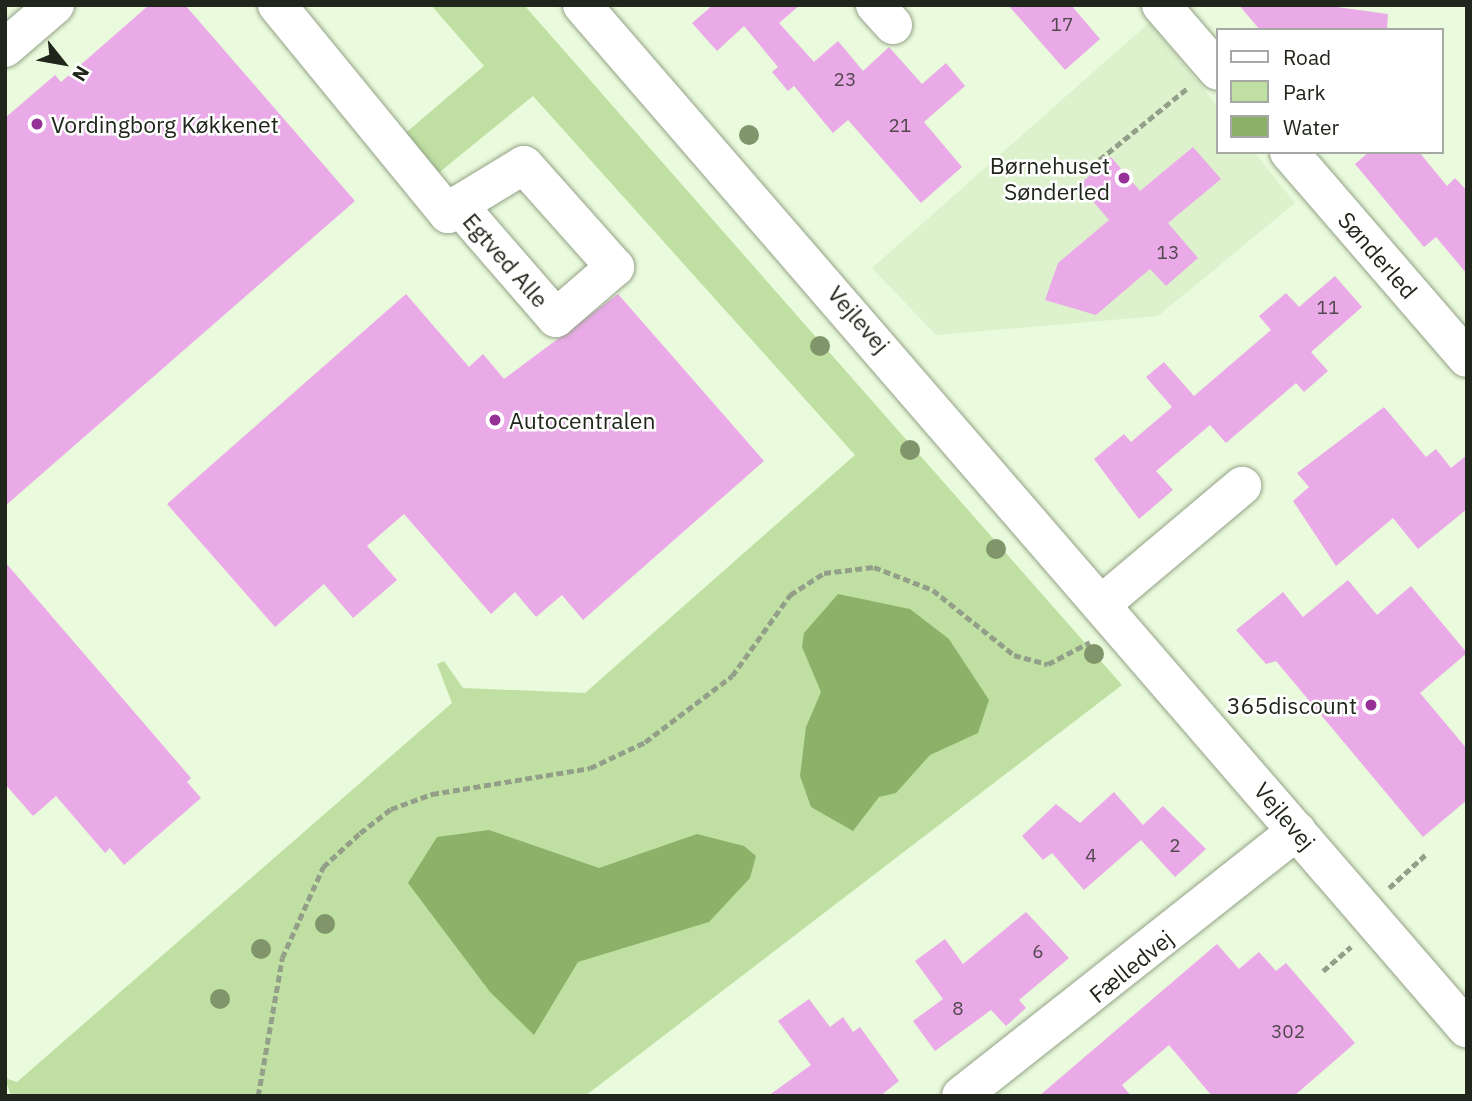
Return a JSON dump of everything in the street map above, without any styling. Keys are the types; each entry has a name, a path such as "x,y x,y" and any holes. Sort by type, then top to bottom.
{"street":[{"path":"5,48 55,5"},
{"name":"Egtved Alle","path":"277,5 448,214 458,205"},
{"name":"Vejlevej","path":"582,5 603,21 1467,1029"},
{"path":"1161,5 1216,69"},
{"name":"Sønderled","path":"1291,154 1467,358"},
{"path":"1111,612 1242,486"},
{"name":"Fælledvej","path":"961,1096 1297,831"}],"path":[{"path":"1083,173 1216,69"},
{"path":"258,1096 282,958 323,867 391,810 432,794 590,768 645,742 732,676 790,595 824,573 874,567 933,590 1014,655 1048,664 1111,612"},
{"path":"1366,910 1425,855"}],"shaded area":[{"name":"Børnehuset Sønderled","path":"1150,22 1216,104 1216,154 1256,154 1295,203 1158,316 936,335 872,268"}],"green space":[{"path":"431,5 524,5 1122,685 585,1096 11,1096 5,1078 17,1082 452,703 437,664 444,661 463,688 585,693 855,455 533,96 436,175 402,136 484,66"}],"water":[{"path":"838,594 910,609 949,639 989,700 978,733 930,755 896,793 879,797 853,831 811,807 800,776 806,727 821,692 802,647 804,633"},
{"path":"489,830 599,868 697,834 744,846 756,856 750,878 709,922 578,962 534,1035 490,992 408,883 437,837"}],"building":[{"path":"149,5 185,5 355,201 5,506 5,118 55,75 61,82"},
{"path":"713,5 800,5 779,23 814,62 838,41 863,71 889,47 922,84 946,63 965,86 924,122 962,167 921,203 848,120 833,133 794,86 788,91 772,72 778,67 744,26 717,51 692,23"},
{"path":"1008,5 1071,5 1100,39 1065,70"},
{"path":"1239,5 1322,5 1388,14 1387,28 1258,28"},
{"path":"1193,147 1221,179 1168,223 1198,258 1166,286 1150,269 1096,315 1045,300 1058,263 1109,220 1079,185 1111,157 1140,191"},
{"path":"1367,154 1421,154 1447,186 1455,178 1467,191 1467,274 1436,237 1424,247 1355,164"},
{"path":"1335,276 1362,307 1311,352 1328,371 1304,392 1296,383 1226,443 1210,425 1156,471 1173,490 1139,519 1094,459 1124,434 1131,442 1172,407 1146,377 1164,362 1194,396 1271,330 1259,316 1286,293 1299,307"},
{"name":"Autocentralen","path":"406,294 469,367 483,354 504,379 618,294 764,461 583,620 562,595 536,617 515,592 491,614 404,514 367,546 397,580 353,618 324,584 275,627 167,504"},
{"path":"1384,407 1426,457 1436,449 1451,468 1467,455 1467,509 1418,549 1393,518 1336,566 1293,501 1309,487 1297,473"},
{"path":"5,562 191,778 187,782 201,798 124,865 110,848 105,853 56,796 33,816 5,784"},
{"name":"365discount","path":"1348,580 1377,615 1411,586 1467,653 1420,693 1467,749 1467,800 1423,837 1276,661 1266,664 1236,630 1283,592 1303,617"},
{"path":"1114,792 1143,825 1163,806 1206,849 1175,877 1141,840 1084,890 1052,853 1043,860 1022,836 1056,804 1080,823"},
{"path":"1026,912 1069,958 1019,1000 1026,1008 1006,1026 991,1010 935,1051 913,1021 943,999 915,961 945,939 963,964"},
{"path":"1217,944 1239,969 1259,952 1276,971 1286,963 1355,1043 1294,1096 1212,1096 1169,1045 1122,1085 1131,1096 1039,1096"},
{"path":"809,999 830,1027 843,1017 853,1032 860,1027 899,1081 880,1096 768,1096 811,1065 778,1021"}],"place":[{"name":"Vordingborg Køkkenet","path":"37,124"},
{"name":"Børnehuset Sønderled","path":"1124,178"},
{"name":"Autocentralen","path":"495,420"},
{"name":"365discount","path":"1371,705"}]}
